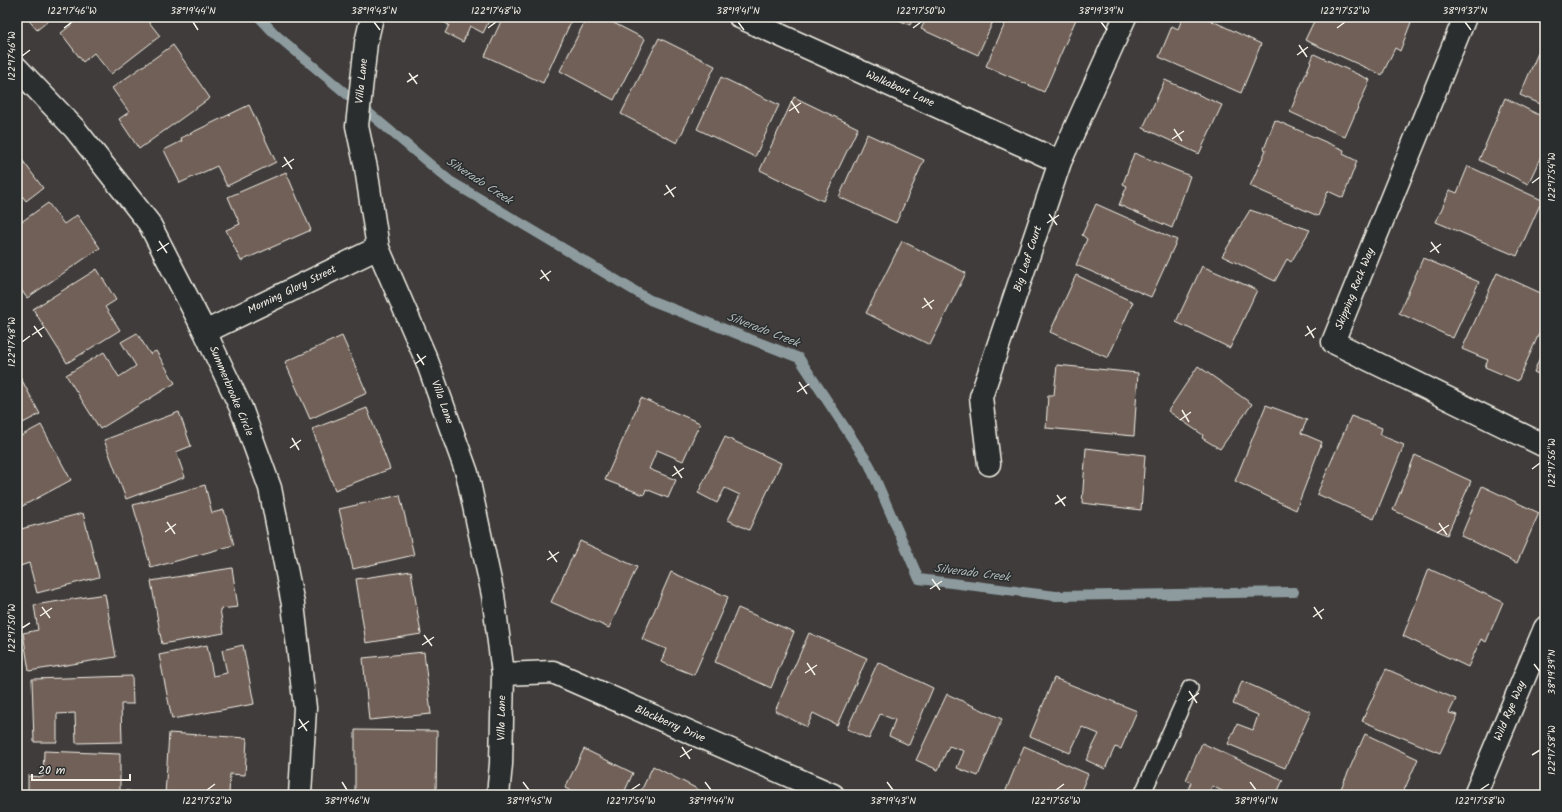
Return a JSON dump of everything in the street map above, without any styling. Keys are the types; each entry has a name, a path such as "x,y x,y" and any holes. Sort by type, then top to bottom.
{"street":[{"name":"Villa Lane","path":"372,17 366,43 358,126 378,248 427,361 467,473 493,595 503,674 501,764 498,795"},
{"name":"Walkabout Lane","path":"740,17 1060,162"},
{"name":"Big Leaf Court","path":"989,464 981,397 1060,162 1125,17"},
{"name":"Skipping Rock Way","path":"1465,17 1333,342 1545,446"},
{"name":"Summerbrooke Circle","path":"17,68 75,129 149,223 205,332 241,408 270,488 293,604 305,708 300,795"},
{"name":"Morning Glory Street","path":"205,332 378,248"},
{"name":"Wild Rye Way","path":"1475,795 1545,628"},
{"name":"Blackberry Drive","path":"503,674 553,672 833,795"}],"lane":[{"path":"1142,795 1190,688"}],"building":[{"path":"26,17 53,17 37,30"},
{"path":"81,17 145,17 160,36 111,74 94,53 83,62 61,33"},
{"path":"434,17 491,17 483,33 470,26 463,42 445,33 449,25"},
{"path":"503,17 573,17 543,83 485,56"},
{"path":"587,17 602,17 645,39 614,100 560,71"},
{"path":"892,17 914,17 910,25"},
{"path":"927,17 995,17 978,55 921,29"},
{"path":"1008,17 1077,17 1044,92 986,66"},
{"path":"1183,17 1204,17 1261,44 1241,93 1159,57 1172,26 1178,29"},
{"path":"1316,17 1413,17 1400,51 1395,48 1382,75 1305,40"},
{"path":"659,38 715,66 677,143 621,114"},
{"path":"1544,39 1545,40 1545,106 1520,95"},
{"path":"173,45 210,98 139,149 119,119 129,112 112,88"},
{"path":"1314,54 1370,80 1345,137 1290,112"},
{"path":"721,77 779,105 755,157 697,129"},
{"path":"1165,80 1222,105 1199,154 1143,128"},
{"path":"794,97 858,128 823,201 760,170"},
{"path":"1505,98 1545,118 1545,148 1528,184 1479,160"},
{"path":"249,105 276,162 227,186 217,166 180,183 164,150 182,141 181,138"},
{"path":"1275,120 1344,150 1343,154 1357,161 1343,198 1328,191 1318,216 1250,186 1266,150 1264,149"},
{"path":"867,134 924,160 896,223 839,197"},
{"path":"17,153 43,188 26,201 17,189"},
{"path":"1134,153 1190,176 1172,228 1119,205 1127,186 1123,184"},
{"path":"1468,166 1542,200 1517,256 1436,222 1450,190 1457,193"},
{"path":"286,172 311,230 241,261 226,230 240,224 228,197"},
{"path":"48,203 64,224 77,215 100,248 27,298 17,284 17,225"},
{"path":"1096,204 1177,240 1151,297 1076,265 1087,239 1082,235"},
{"path":"1250,210 1310,230 1291,262 1287,259 1275,281 1222,256"},
{"path":"902,241 966,273 930,345 866,313"},
{"path":"1423,258 1479,282 1453,338 1399,313"},
{"path":"1202,266 1257,290 1230,348 1176,322"},
{"path":"97,269 116,300 105,307 120,330 67,363 33,309"},
{"path":"1497,273 1545,295 1545,320 1518,381 1485,367 1488,360 1462,349"},
{"path":"1076,275 1133,302 1108,358 1050,332"},
{"path":"137,333 150,354 156,351 175,383 100,429 66,375 104,352 119,377 136,366 121,342"},
{"path":"342,336 367,393 310,419 285,362"},
{"path":"1545,345 1545,377 1534,372"},
{"path":"1057,365 1138,373 1134,436 1046,428 1048,395 1054,395"},
{"path":"1198,366 1252,404 1220,449 1202,438 1203,435 1168,411"},
{"path":"17,371 40,414 17,426"},
{"path":"641,398 700,423 683,461 657,450 649,469 676,480 668,498 646,489 644,495 605,480"},
{"path":"1266,405 1307,420 1301,433 1322,442 1296,510 1235,481"},
{"path":"367,408 390,469 335,490 312,429"},
{"path":"179,412 191,446 176,452 185,477 126,499 104,440"},
{"path":"1351,416 1382,428 1380,435 1404,445 1374,519 1317,494"},
{"path":"41,425 71,480 17,509 17,438"},
{"path":"725,437 781,463 749,530 728,520 740,495 725,488 717,503 698,493"},
{"path":"1086,448 1145,455 1141,510 1082,503"},
{"path":"1415,455 1471,481 1447,535 1393,510"},
{"path":"205,485 212,513 224,510 234,545 151,568 133,505"},
{"path":"1482,486 1539,513 1517,563 1461,536"},
{"path":"400,495 414,555 353,569 339,509"},
{"path":"83,513 99,577 37,593 29,563 20,566 17,556 17,530"},
{"path":"580,541 637,567 609,628 551,602"},
{"path":"232,568 238,607 220,609 224,633 162,644 151,581"},
{"path":"1429,569 1503,602 1486,642 1481,639 1468,667 1403,636"},
{"path":"411,571 421,634 366,643 356,579"},
{"path":"671,572 728,597 694,675 661,662 666,649 642,639"},
{"path":"105,594 116,657 29,671 23,633 38,630 34,605"},
{"path":"738,608 794,632 771,688 715,662"},
{"path":"809,633 867,658 837,725 813,713 807,727 775,711"},
{"path":"207,645 213,676 227,673 222,650 243,645 254,704 172,719 159,655"},
{"path":"424,652 431,714 369,720 363,658"},
{"path":"878,662 933,688 909,745 889,736 895,720 880,714 869,739 847,729"},
{"path":"1386,669 1456,699 1449,713 1458,715 1440,753 1362,721"},
{"path":"132,676 133,704 121,704 122,742 76,743 75,713 57,714 57,742 34,742 32,679"},
{"path":"1054,678 1137,711 1121,749 1115,747 1105,769 1086,760 1099,734 1082,727 1070,753 1030,736"},
{"path":"1242,681 1311,712 1285,768 1228,744 1237,724 1253,730 1258,715 1233,704"},
{"path":"947,694 1002,719 978,776 957,768 964,751 949,746 938,770 916,760"},
{"path":"355,730 437,731 436,795 355,795"},
{"path":"169,733 247,738 245,775 230,774 229,795 165,795"},
{"path":"1365,734 1418,759 1402,795 1345,795 1339,793"},
{"path":"1202,743 1283,780 1276,795 1228,795 1212,786 1208,795 1186,795 1191,782 1186,780"},
{"path":"1024,746 1088,774 1080,793 1084,795 1004,795"},
{"path":"584,749 633,773 623,795 579,795 565,788"},
{"path":"44,751 120,754 120,791 130,791 130,795 28,795 28,776 43,777"},
{"path":"653,766 709,795 639,795"}],"waterway":[{"name":"Silverado Creek","path":"259,17 275,34 450,181 650,300 799,358 869,464 919,579 1056,596 1294,592"}]}
